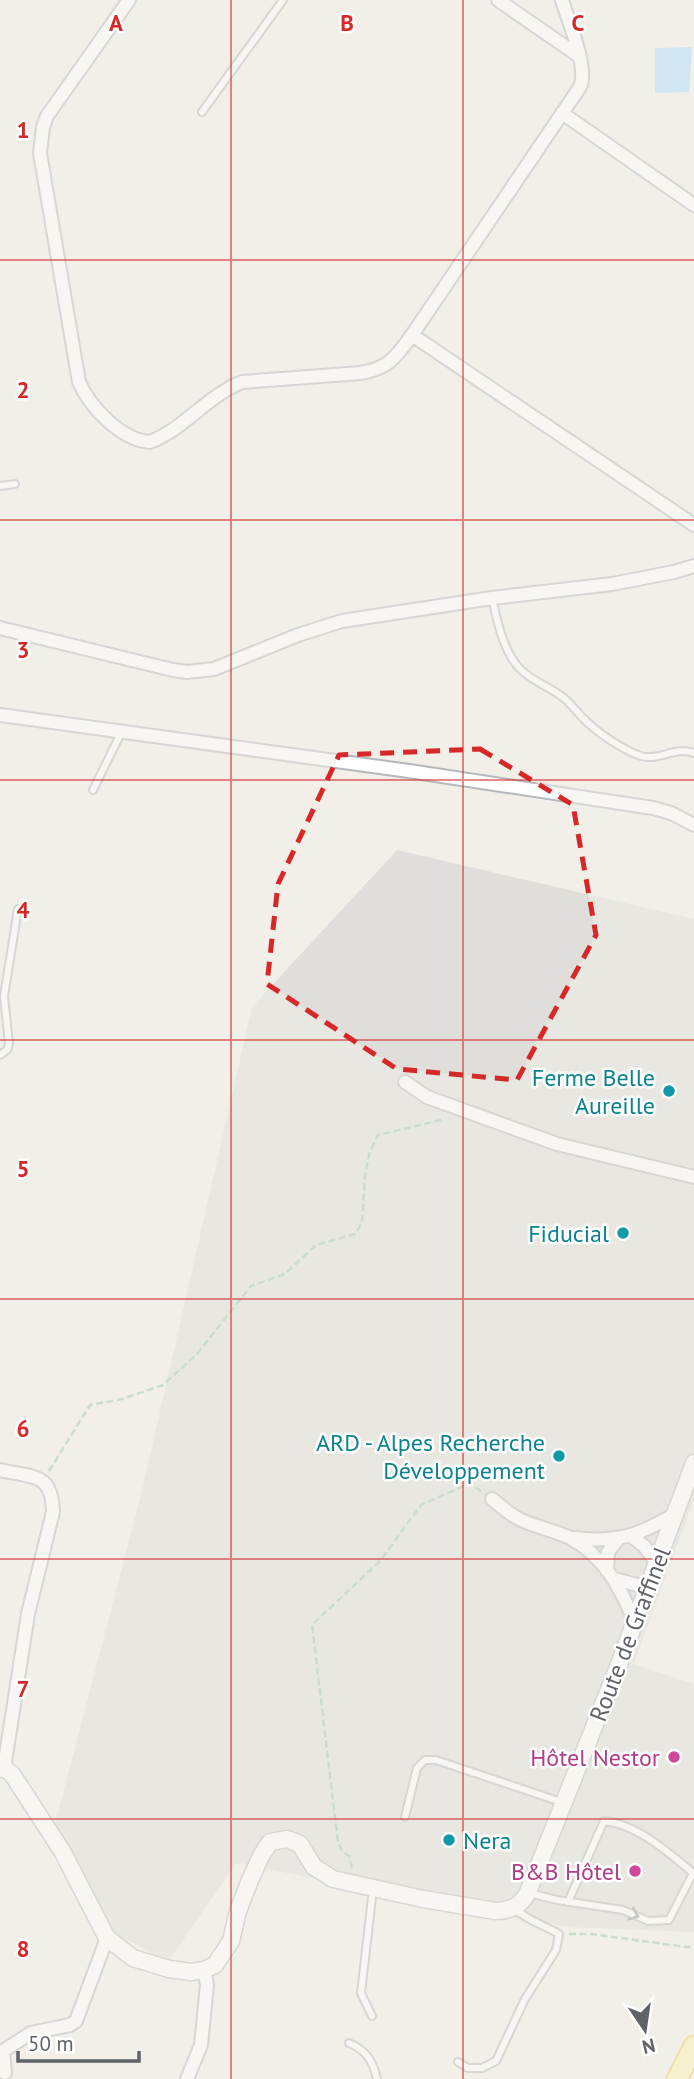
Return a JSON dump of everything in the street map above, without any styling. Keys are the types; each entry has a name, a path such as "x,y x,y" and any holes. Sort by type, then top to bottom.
{"main road":[{"path":"685,2068 694,2046"}],"street":[{"path":"129,0 47,116 41,144 79,382 89,400 113,425 134,438 150,442 172,430 236,384 374,371 392,362 583,82 579,56 562,0"},
{"path":"498,0 579,56"},
{"path":"562,114 694,205"},
{"path":"412,335 694,525"},
{"path":"0,628 173,670 196,672 214,669 323,626 492,598 612,584 694,566"},
{"path":"0,715 409,771 653,808 671,813 694,825"},
{"path":"405,1082 426,1097 557,1144 691,1178"},
{"name":"Route de Graffinel","path":"514,1908 524,1900 528,1892 564,1803 694,1463"},
{"path":"0,1470 44,1480 53,1497 53,1512 27,1614 2,1768 12,1774 21,1786 62,1851 107,1938 133,1958 169,1969 191,1972 215,1965 231,1941 238,1911 261,1856 270,1842 288,1839 300,1844 314,1867 332,1880 495,1911 514,1908"},
{"path":"492,1499 520,1520 569,1538 594,1554 611,1575 635,1622"},
{"path":"569,1538 599,1541 625,1537 652,1528 675,1514"},
{"path":"625,1537 644,1546 657,1563"},
{"path":"611,1575 608,1552 625,1537"},
{"path":"611,1575 648,1588"},
{"path":"5,2073 3,2051 31,2033 70,2025 76,2021 107,1938"},
{"path":"187,2079 201,2045 207,1985 204,1970"}],"lane":[{"path":"202,112 284,0"},
{"path":"0,486 15,484"},
{"path":"492,598 503,642 518,667 526,675 561,696 592,726 631,752 644,757 687,750 694,753"},
{"path":"93,790 121,733"},
{"path":"0,1055 9,1044 4,996 18,909"},
{"path":"405,1816 417,1768 425,1760 436,1760 564,1803"},
{"path":"528,1892 568,1902 623,1910 649,1922 669,1920 693,1873 661,1846 616,1822 604,1821 568,1902"},
{"path":"372,2015 361,1993 373,1889"},
{"path":"458,2063 468,2068 482,2068 496,2061 526,1999 556,1951 559,1934 524,1917 514,1908"},
{"path":"349,2043 363,2049 374,2066 377,2079"}],"path":[{"path":"44,1480 90,1405 122,1399 163,1385 197,1354 251,1286 285,1273 316,1245 355,1234 362,1223 365,1174 370,1151 378,1135 444,1120 460,1108"},
{"path":"349,1884 352,1866 349,1856 342,1851 338,1843 312,1625 380,1561 421,1505 470,1483 492,1499"},
{"path":"559,1934 591,1934 694,1948"}],"highlighted area":[{"path":"480,749 573,805 596,935 517,1080 397,1069 267,984 278,884 339,755"}],"shaded area":[{"path":"397,850 694,919 694,1499 634,1664 694,1684 694,1932 566,1927 236,1863 168,1962 116,1934 54,1828 141,1495 252,1007"}],"water":[{"path":"692,47 689,92 655,93 655,48"}],"place":[{"name":"Ferme Belle Aureille","path":"669,1091"},
{"name":"Fiducial","path":"623,1233"},
{"name":"ARD - Alpes Recherche Développement","path":"559,1456"},
{"name":"Hôtel Nestor","path":"674,1757"},
{"name":"Nera","path":"449,1840"},
{"name":"B&B Hôtel","path":"635,1871"}]}
